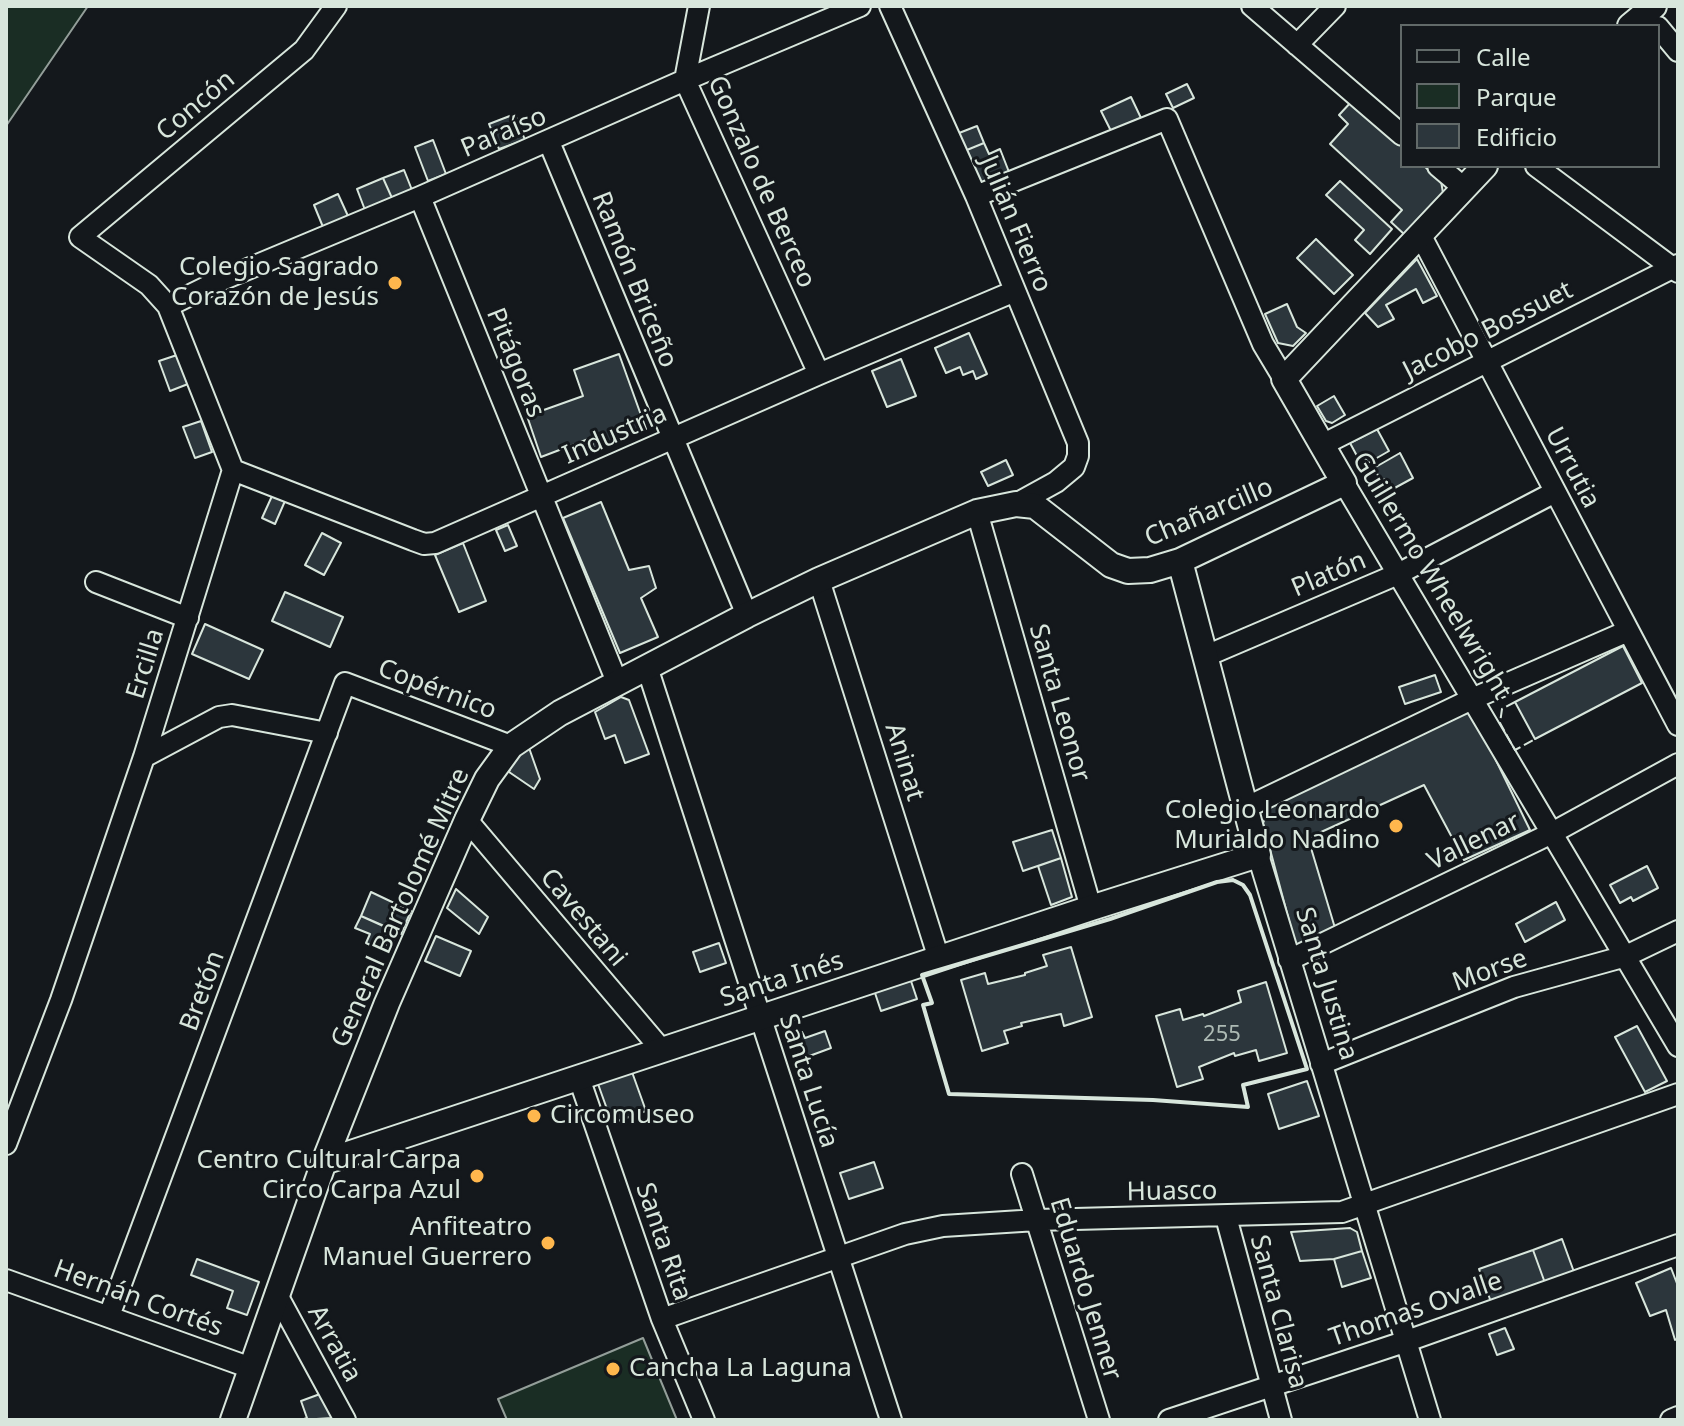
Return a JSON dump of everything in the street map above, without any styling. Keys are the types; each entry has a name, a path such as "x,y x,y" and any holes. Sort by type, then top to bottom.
{"street":[{"name":"Concón","path":"168,306 149,285 80,237 304,50 336,6"},
{"name":"Gonzalo de Berceo","path":"699,6 685,80 819,374"},
{"name":"Paraíso","path":"168,306 219,281 860,6"},
{"name":"Julián Fierro","path":"890,6 976,196 1078,443 1074,467"},
{"path":"1252,6 1400,133"},
{"path":"1297,45 1335,6"},
{"path":"1660,31 1678,51"},
{"name":"Guillermo Wheelwright","path":"976,196 1167,119 1263,344 1678,1046"},
{"name":"Ramón Briceño","path":"549,142 747,615"},
{"path":"1440,168 1464,188"},
{"path":"1284,379 1483,168"},
{"path":"1539,168 1676,268"},
{"name":"Pitágoras","path":"420,197 617,682"},
{"name":"Urrutia","path":"1421,236 1678,725"},
{"name":"Jacobo Bossuet","path":"1322,445 1676,268"},
{"name":"Industria","path":"233,470 424,544 435,543 1015,291"},
{"path":"168,306 233,470"},
{"name":"General Bartolomé Mitre","path":"233,1420 324,1162 387,1003 467,820 487,779 511,746 560,713 747,615 819,580 977,512 1016,504 1056,482 1074,467"},
{"name":"Ercilla","path":"6,1144 61,1000 144,757 233,470"},
{"name":"Chañarcillo","path":"1016,504 1035,506 1047,513 1111,565 1128,571 1150,570 1180,561 1344,483"},
{"name":"Platón","path":"1206,656 1398,574 1555,492"},
{"name":"Santa Leonor","path":"977,512 1091,908"},
{"name":"Santa Justina","path":"1180,561 1258,855 1430,1420"},
{"name":"Aninat","path":"819,580 939,959"},
{"path":"96,582 188,618"},
{"path":"1245,808 1472,699 1628,631"},
{"name":"Santa Lucía","path":"647,667 891,1420"},
{"name":"Copérnico","path":"345,683 511,746"},
{"name":"Bretón","path":"109,1316 345,683"},
{"path":"144,757 219,717 232,715 327,733"},
{"name":"Vallenar","path":"1289,960 1552,833 1678,764"},
{"name":"Cavestani","path":"467,820 661,1049"},
{"name":"Santa Inés","path":"324,1162 1258,855"},
{"name":"Morse","path":"1321,1064 1514,987 1626,956 1678,931"},
{"name":"Santa Rita","path":"579,1078 662,1319 704,1420"},
{"name":"Huasco","path":"662,1319 905,1234 943,1226 1037,1220 1342,1212 1678,1094"},
{"name":"Eduardo Jenner","path":"1022,1174 1099,1420"},
{"name":"Santa Clarisa","path":"1226,1217 1281,1420"},
{"name":"Thomas Ovalle","path":"1169,1420 1407,1341 1678,1245"},
{"name":"Hernán Cortés","path":"6,1280 251,1368"},
{"name":"Arratia","path":"276,1293 345,1420"},
{"path":"1671,1420 1678,1417"}],"green space":[{"path":"6,6 88,6 6,126"},
{"name":"Cancha La Laguna","path":"643,1338 677,1420 507,1420 498,1399"}],"building":[{"path":"1187,84 1194,98 1173,108 1166,94"},
{"path":"1131,97 1141,118 1111,131 1101,111"},
{"path":"1352,101 1400,144 1400,168 1426,168 1441,181 1443,193 1405,235 1391,222 1402,210 1330,144 1348,124 1339,115"},
{"path":"515,114 525,140 499,149 489,124"},
{"path":"977,126 984,143 962,152 954,135"},
{"path":"433,140 446,174 428,181 415,147"},
{"path":"984,143 989,154 1000,149 1009,172 982,184 973,180 962,152"},
{"path":"404,170 412,190 392,198 383,178"},
{"path":"383,178 392,198 365,210 357,189"},
{"path":"1340,181 1392,229 1370,254 1355,240 1364,230 1326,195"},
{"path":"338,194 348,216 323,227 314,205"},
{"path":"1316,239 1353,275 1334,294 1297,258"},
{"path":"1417,259 1437,296 1423,303 1416,289 1386,305 1394,319 1378,327 1365,313"},
{"path":"1287,304 1297,327 1306,333 1293,346 1278,343 1265,314"},
{"path":"969,333 987,374 976,379 973,371 963,375 960,367 946,373 935,348"},
{"path":"619,354 646,429 594,449 591,438 541,457 527,416 583,396 574,370"},
{"path":"177,355 188,384 170,391 159,361"},
{"path":"901,359 916,396 887,407 872,371"},
{"path":"1334,396 1345,415 1332,423 1326,421 1317,406"},
{"path":"201,421 212,452 195,458 183,427"},
{"path":"1377,429 1389,451 1368,463 1362,453 1357,456 1350,443"},
{"path":"1400,453 1413,478 1391,490 1385,479 1381,481 1374,468"},
{"path":"1006,460 1013,475 988,486 981,472"},
{"path":"272,496 285,501 275,524 262,518"},
{"path":"601,502 629,570 649,566 656,588 641,598 658,637 620,653 563,518"},
{"path":"508,525 517,546 505,551 496,530"},
{"path":"322,533 341,543 324,575 305,565"},
{"path":"463,543 486,601 459,612 435,555"},
{"path":"285,592 343,617 330,647 272,621"},
{"path":"205,624 263,650 249,679 192,654"},
{"path":"1623,646 1642,683 1535,739 1515,702"},
{"path":"1435,675 1441,692 1405,704 1399,687"},
{"path":"621,697 629,700 649,754 625,763 615,735 605,739 595,712"},
{"name":"Colegio Leonardo Murialdo Nadino","path":"1470,707 1530,830 1464,860 1424,785 1308,838 1335,928 1296,947 1263,823 1271,804"},
{"path":"528,745 540,779 534,789 509,772 515,757"},
{"path":"1052,830 1061,858 1023,871 1013,842"},
{"path":"1061,858 1072,897 1051,905 1038,866"},
{"path":"1647,866 1658,888 1633,901 1631,897 1620,903 1610,885"},
{"path":"456,889 488,917 479,934 447,908"},
{"path":"371,892 411,911 401,934 361,916"},
{"path":"1556,902 1565,920 1525,942 1516,924"},
{"path":"361,916 398,932 393,942 388,940 383,951 366,943 370,934 355,928"},
{"path":"436,936 471,951 460,976 425,961"},
{"path":"719,943 726,963 700,972 693,952"},
{"path":"1071,947 1092,1017 1064,1026 1061,1014 1021,1023 1022,1026 1004,1031 1008,1043 982,1051 961,980 985,973 988,984 1025,975 1047,966 1043,955"},
{"path":"910,978 917,999 881,1011 874,990"},
{"path":"1266,982 1287,1053 1259,1061 1256,1050 1235,1056 1234,1053 1199,1067 1203,1079 1177,1087 1156,1016 1180,1009 1183,1020 1204,1016 1241,1002 1238,991"},
{"path":"1637,1026 1667,1081 1645,1092 1615,1037"},
{"path":"825,1031 831,1048 804,1058 796,1035 802,1032 805,1038"},
{"path":"632,1072 646,1111 612,1123 598,1084"},
{"path":"1307,1081 1319,1116 1279,1129 1268,1094"},
{"path":"874,1162 883,1188 849,1199 840,1173"},
{"path":"1350,1228 1357,1232 1362,1251 1334,1259 1300,1261 1291,1232"},
{"path":"1562,1239 1574,1272 1545,1283 1533,1250"},
{"path":"1533,1250 1545,1283 1491,1302 1479,1269"},
{"path":"1362,1251 1371,1278 1342,1287 1334,1259"},
{"path":"197,1259 259,1282 247,1315 227,1308 233,1291 191,1275"},
{"path":"1671,1268 1678,1286 1678,1338 1675,1340 1666,1310 1650,1316 1636,1283"},
{"path":"1505,1328 1514,1349 1497,1355 1489,1334"},
{"path":"320,1394 332,1418 301,1420 307,1418 301,1401"}],"fence":[{"path":"1515,702 1502,709 1500,723 1515,750 1535,739"}],"wall":[{"path":"1233,880 1243,885 1250,895 1307,1069 1243,1085 1248,1107 1153,1100 949,1094 923,1005 932,1003 922,975 1110,919 1217,882 1233,880"}],"place":[{"name":"Colegio Sagrado Corazón de Jesús","path":"395,283"},
{"name":"Colegio Leonardo Murialdo Nadino","path":"1396,826"},
{"name":"Circomuseo","path":"534,1116"},
{"name":"Centro Cultural Carpa Circo Carpa Azul","path":"477,1176"},
{"name":"Anfiteatro Manuel Guerrero","path":"548,1243"},
{"name":"Cancha La Laguna","path":"613,1369"}]}
